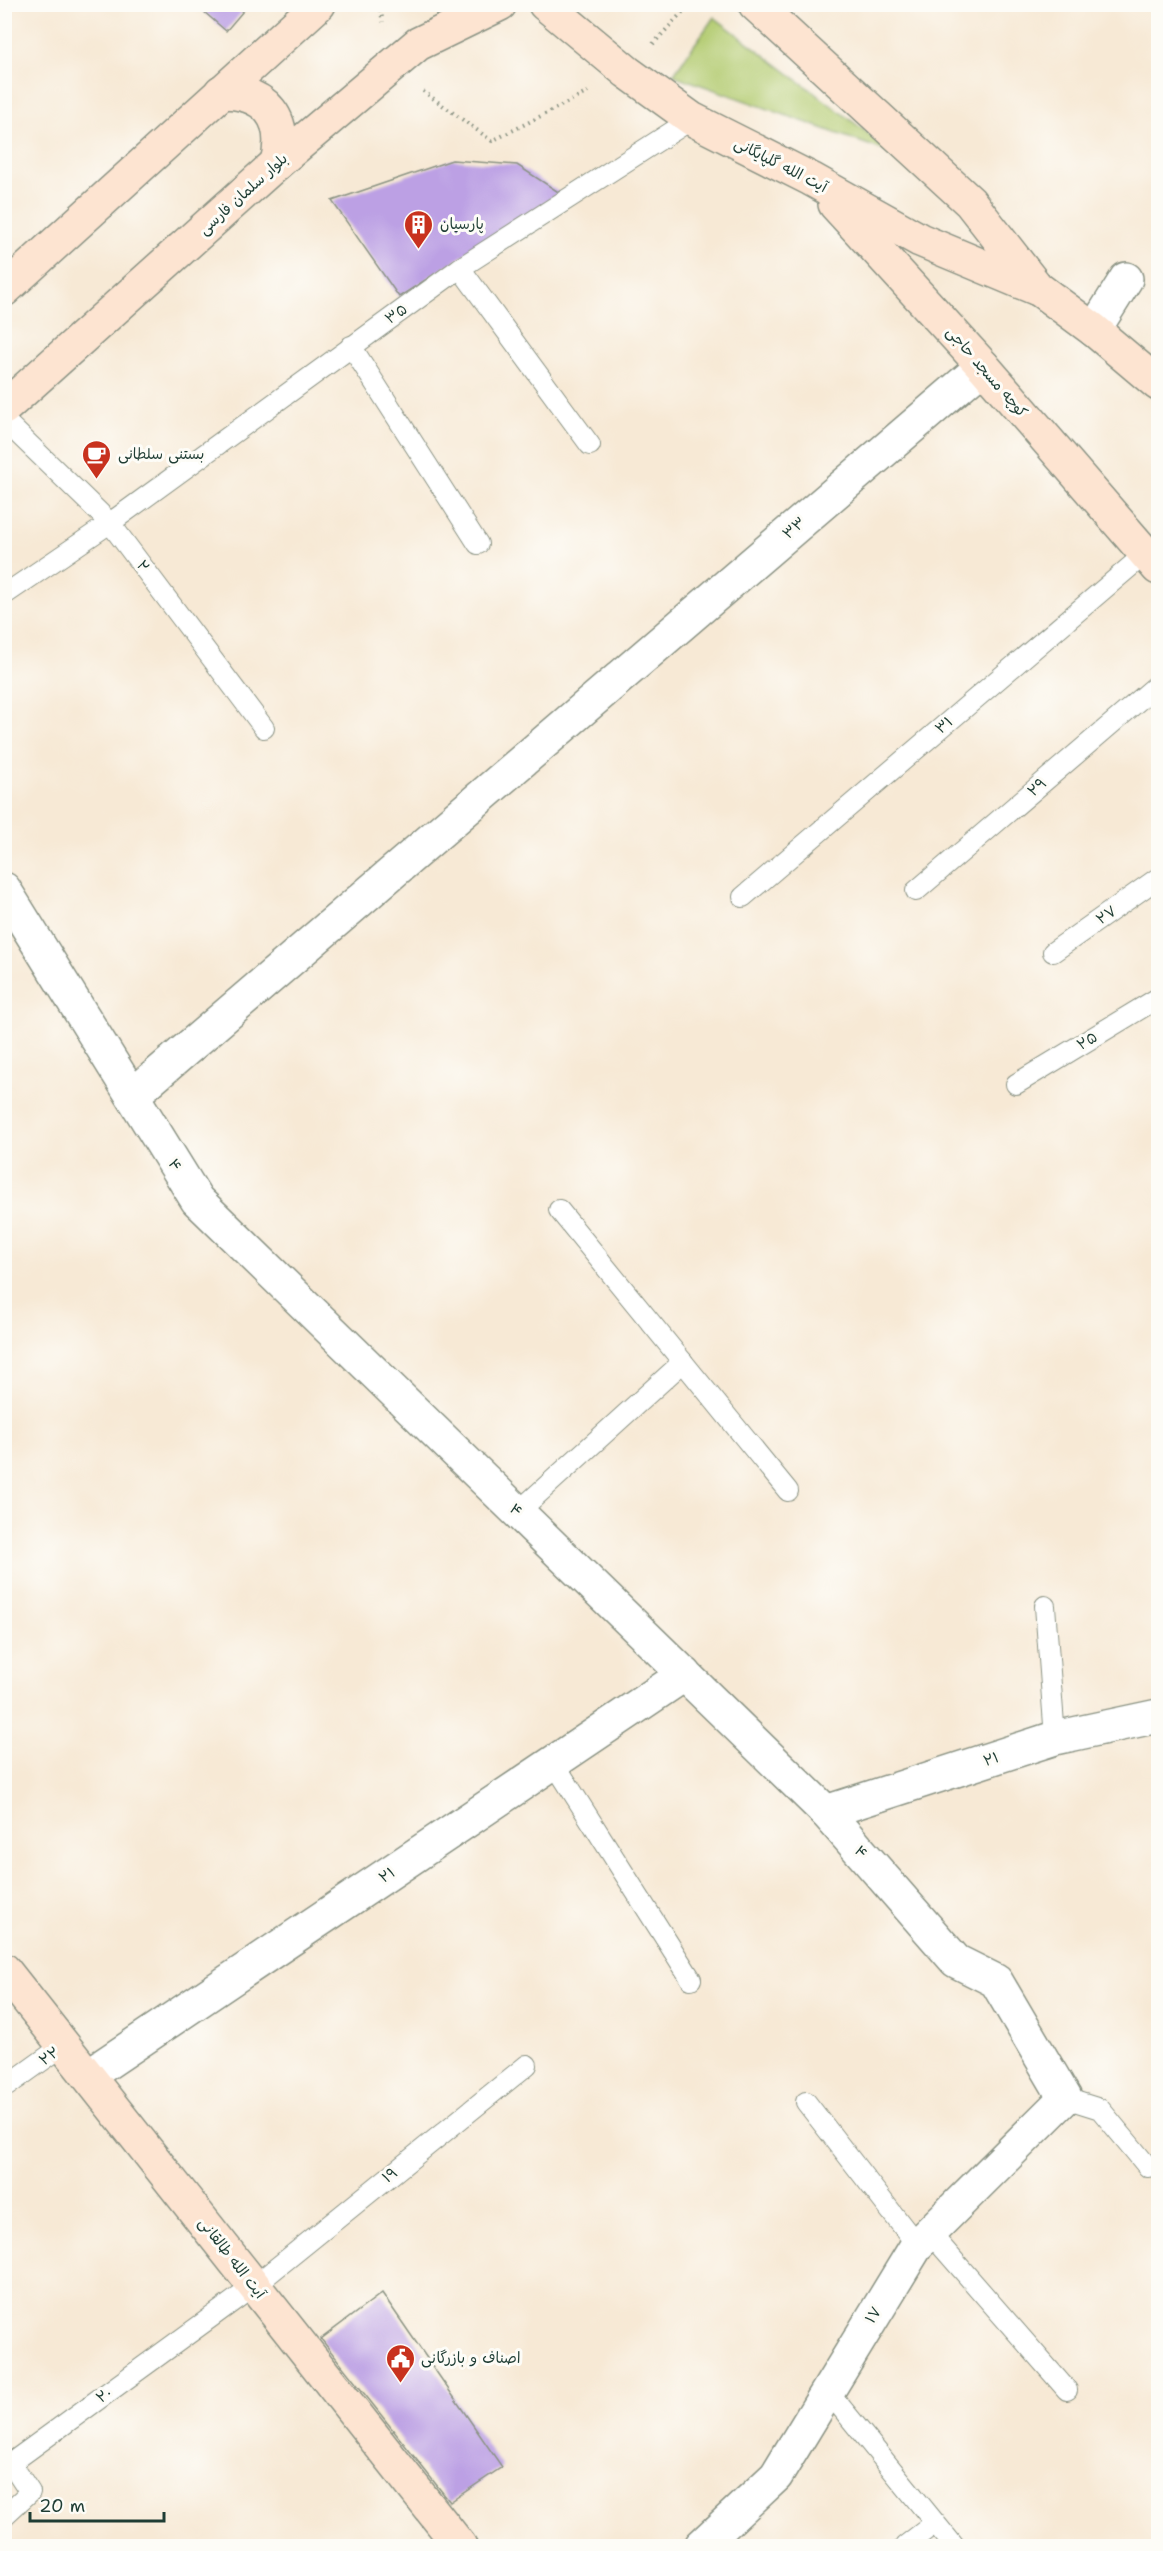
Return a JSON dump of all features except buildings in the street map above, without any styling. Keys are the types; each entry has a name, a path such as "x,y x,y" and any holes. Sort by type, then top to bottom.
{"main road":[{"path":"283,38 291,4"},
{"path":"4,290 319,4"},
{"name":"بلوار سلمان فارسی","path":"4,408 277,163 418,44 500,4"},
{"name":"آیت الله گلپایگانی","path":"545,4 627,72 692,119 811,179 920,240 1040,290 1094,330 1158,384"},
{"name":"آیت الله گلپایگانی","path":"755,4 970,202 1040,290"},
{"path":"221,92 239,92 255,97 268,108 276,120 280,134 277,163"},
{"name":"کوچه مسجد حاجی","path":"811,179 888,259 1152,561"},
{"name":"آیت الله طالقانی","path":"4,1970 254,2286 382,2433 460,2547"}],"street":[{"path":"1094,330 1126,279"},
{"name":"۳۳","path":"133,1095 983,366"},
{"name":"۴","path":"4,889 197,1200 826,1812 956,1960 996,1981 1065,2098"},
{"name":"۲۱","path":"88,2075 685,1674"},
{"name":"۲۱","path":"826,1812 1055,1738 1158,1716"},
{"name":"۱۷","path":"701,2547 776,2476 827,2390 924,2239 1065,2098"}],"lane":[{"name":"۳۵","path":"4,595 110,523 460,268 692,119"},
{"path":"460,268 590,445"},
{"path":"351,346 478,544"},
{"name":"۲","path":"4,420 110,523 264,728"},
{"name":"۳۱","path":"743,897 1152,561"},
{"name":"۲۹","path":"916,891 1158,684"},
{"name":"۲۷","path":"1053,952 1158,878"},
{"name":"۲۵","path":"1016,1084 1158,998"},
{"path":"559,1210 788,1491"},
{"path":"518,1512 683,1362"},
{"path":"1045,1606 1055,1738"},
{"path":"554,1763 691,1979"},
{"name":"۲۲","path":"4,2088 64,2045"},
{"name":"۱۹","path":"254,2286 527,2065"},
{"path":"1065,2098 1100,2109 1149,2167"},
{"path":"806,2102 924,2239 1067,2390"},
{"name":"۲۰","path":"4,2516 30,2492 11,2463 254,2286"},
{"path":"827,2390 954,2547"},
{"path":"905,2547 935,2523"}],"path":[{"path":"379,4 391,67 492,141 627,72 690,4"}],"green space":[{"path":"714,17 897,155 673,75"}],"place":[{"name":"پارسیان","path":"419,250"},
{"name":"بستنی سلطانی","path":"97,480"},
{"name":"اصناف و بازرگانی","path":"400,2384"}]}
